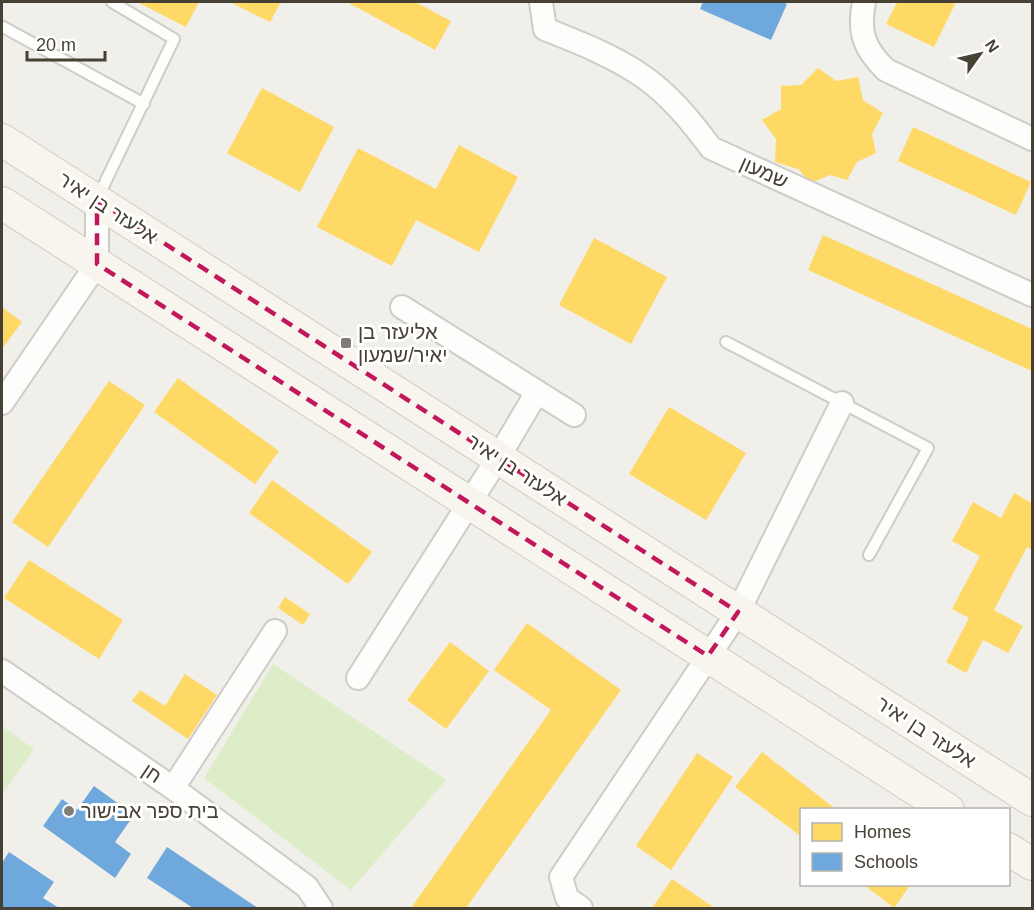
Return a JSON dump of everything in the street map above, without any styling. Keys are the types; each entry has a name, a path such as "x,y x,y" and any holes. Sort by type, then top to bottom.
{"street":[{"name":"שמעון","path":"541,2 545,29 595,49 642,76 686,115 711,148 1032,295"},
{"path":"864,2 861,24 866,47 873,58 886,70 1032,139"},
{"name":"אלעזר בן יאיר","path":"2,140 1032,800"},
{"path":"2,403 97,264 97,200"},
{"path":"2,203 945,808"},
{"path":"402,307 574,415"},
{"path":"358,678 498,458 537,392"},
{"path":"581,909 567,898 561,877 738,612 842,403"},
{"path":"173,788 275,631"},
{"name":"חן","path":"2,671 173,788 307,887 321,909"},
{"path":"1010,850 1032,864"}],"lane":[{"path":"97,200 174,39 112,2"},
{"path":"3,27 144,104"},
{"path":"726,342 928,448 869,555"}],"highlighted area":[{"path":"97,200 498,458 738,612 708,656 97,264"}],"green space":[{"path":"273,664 446,780 351,890 204,778"},
{"path":"2,726 34,749 2,795"}],"building: Homes":[{"path":"137,2 199,2 186,27"},
{"path":"230,2 281,2 270,22"},
{"path":"347,2 415,2 451,21 435,50"},
{"path":"897,2 956,2 934,47 886,24"},
{"path":"818,68 836,81 858,77 863,100 883,113 872,134 876,153 857,162 847,180 830,175 811,183 798,169 775,162 776,139 762,120 781,109 781,86 801,85"},
{"path":"262,88 334,127 300,192 227,153"},
{"path":"913,127 1031,182 1016,215 898,161"},
{"path":"459,145 518,177 479,252 416,220 392,266 317,227 358,148 436,189"},
{"path":"823,235 1032,329 1032,371 808,270"},
{"path":"594,238 667,277 631,344 559,305"},
{"path":"2,307 22,322 2,349"},
{"path":"178,378 279,451 255,484 154,412"},
{"path":"109,381 145,405 48,547 12,522"},
{"path":"669,407 746,453 706,520 629,474"},
{"path":"272,480 372,552 348,584 249,513"},
{"path":"1014,493 1032,503 1032,550 1027,547 994,610 1023,626 1008,653 983,640 966,673 946,662 969,618 952,609 980,556 952,541 973,502 1001,518"},
{"path":"29,560 123,620 99,659 4,598"},
{"path":"285,597 310,614 303,625 278,608"},
{"path":"527,623 621,690 466,908 411,908 551,710 494,670"},
{"path":"450,642 489,671 446,729 407,700"},
{"path":"185,674 217,695 188,739 132,701 140,690 165,706"},
{"path":"762,752 834,808 800,808 800,836 735,787"},
{"path":"697,753 733,777 671,870 636,846"},
{"path":"672,879 715,908 652,908"},
{"path":"866,886 910,886 894,908"}],"building: Schools":[{"path":"703,2 782,2 787,4 771,40 700,9"},
{"path":"94,786 134,815 115,842 131,854 115,878 43,826 62,799 77,810"},
{"path":"167,847 258,908 193,908 147,878"},
{"path":"9,852 54,882 43,898 59,908 2,908 2,863"}],"place":[{"name":"אליעזר בן יאיר/שמעון","path":"346,343"},
{"name":"בית ספר אבישור","path":"69,811"}]}
